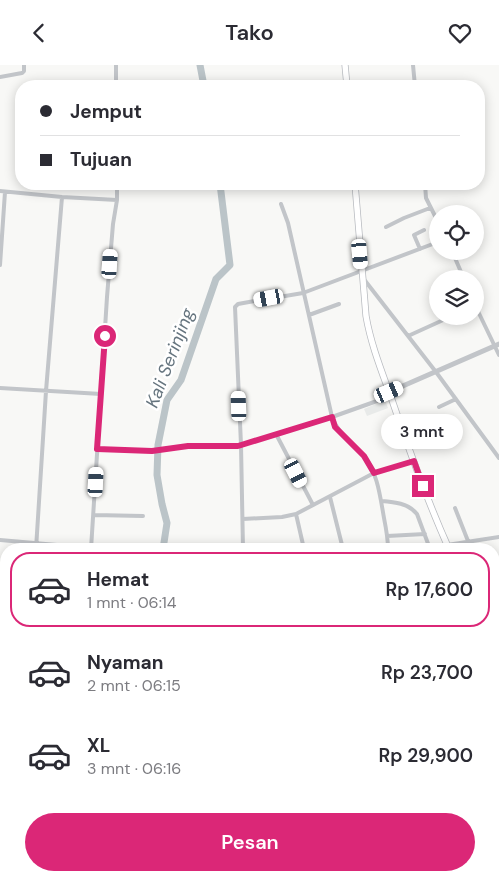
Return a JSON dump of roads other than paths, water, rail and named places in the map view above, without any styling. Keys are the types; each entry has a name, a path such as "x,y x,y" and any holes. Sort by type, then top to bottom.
{"main road":[{"path":"344,65 346,80"},
{"path":"355,190 368,330 436,521 446,543"}],"street":[{"path":"0,77 22,73 24,65"},
{"path":"116,65 116,80"},
{"path":"413,65 414,80"},
{"path":"91,543 113,224 117,190"},
{"path":"425,190 429,206"},
{"path":"0,191 117,200"},
{"path":"0,265 5,192"},
{"path":"37,542 46,391 62,197"},
{"path":"281,204 288,223 311,314 335,427 364,456 374,473 378,485 388,543"},
{"path":"386,227 429,208"},
{"path":"420,249 414,235 424,230"},
{"path":"243,543 238,446 236,307 238,304 305,293 362,274 429,246"},
{"path":"362,274 499,458"},
{"path":"311,314 339,304"},
{"path":"484,321 497,345 499,355"},
{"path":"408,336 432,325"},
{"path":"97,449 152,451 188,446 238,446 334,416 390,394 497,345"},
{"path":"0,387 101,394"},
{"path":"439,407 456,399"},
{"path":"276,434 313,505"},
{"path":"243,519 282,517 296,514 374,473 414,461"},
{"path":"330,497 342,543"},
{"path":"381,501 402,504 414,509 418,514 428,543"},
{"path":"454,508 468,541"},
{"path":"296,514 303,543"},
{"path":"94,515 142,516"},
{"path":"387,536 425,534"},
{"path":"461,543 499,537"},
{"path":"0,540 46,543"}],"waterway":[{"name":"Kali Serinjing","path":"200,65 203,80"},
{"name":"Kali Serinjing","path":"164,543 167,523 157,475 158,445 167,400 181,380 216,279 230,265 221,190"}]}
